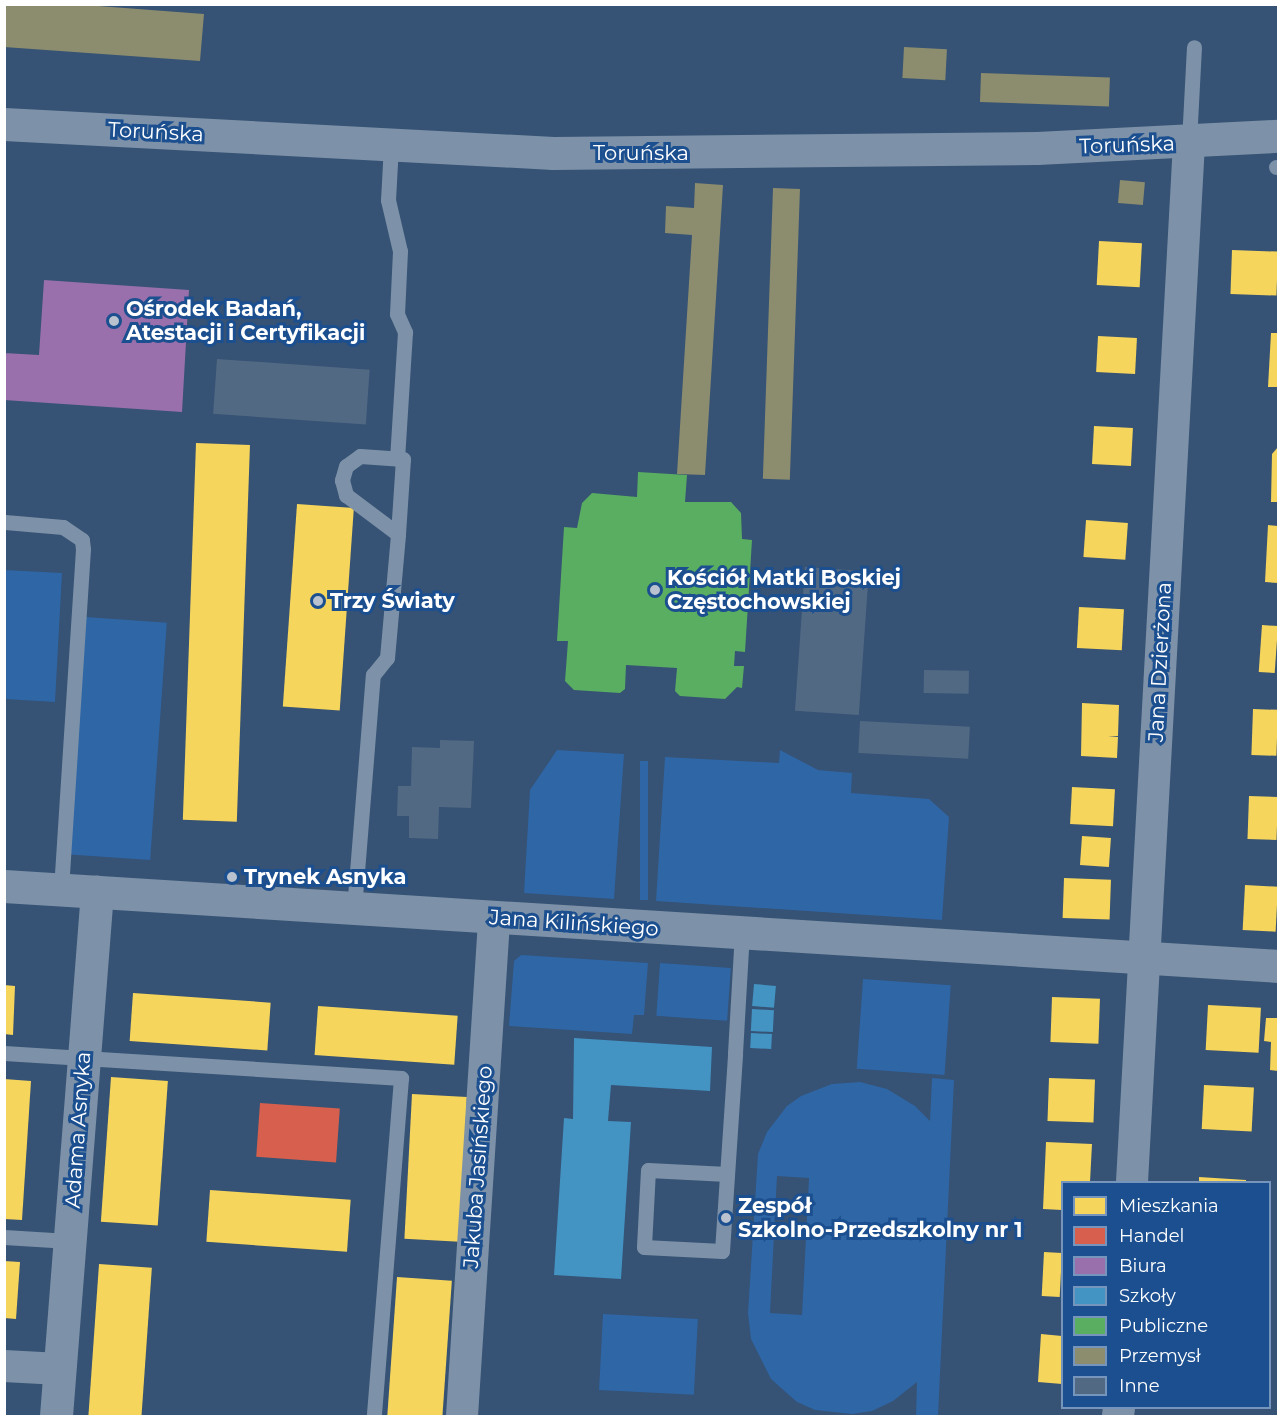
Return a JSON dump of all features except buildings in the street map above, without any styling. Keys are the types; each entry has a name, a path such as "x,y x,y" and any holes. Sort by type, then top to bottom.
{"street":[{"name":"Toruńska","path":"4,124 391,145 662,154 1189,142 1278,157"},
{"name":"Jana Dzierżona","path":"1131,1181 1189,142"},
{"name":"Jana Kilińskiego","path":"4,886 1278,966"},
{"name":"Adama Asnyka","path":"56,1416 97,892"},
{"name":"Jakuba Jasińskiego","path":"462,1416 494,918"},
{"path":"4,1366 60,1369"}],"lane":[{"path":"1189,142 1194,47"},
{"path":"391,145 388,200 400,251 397,314 405,332 397,459"},
{"path":"354,909 373,675 387,658 398,534 403,459 360,456 346,466 342,480 346,495 398,534"},
{"path":"5,522 63,527 82,540 61,890"},
{"path":"727,1174 648,1170 644,1247 722,1251 727,1174 742,933"},
{"path":"4,1053 401,1078 374,1416"},
{"path":"4,1237 69,1241"}],"shaded area":[{"path":"4,570 62,573 55,702 5,699"},
{"path":"86,617 167,623 150,860 69,854"},
{"path":"557,750 624,754 614,899 524,893 530,790"},
{"path":"780,750 818,770 852,773 851,793 929,799 949,817 942,920 656,901 665,757 779,763"},
{"path":"640,761 648,761 648,900 640,900"},
{"path":"521,955 648,963 644,1015 634,1015 632,1034 509,1026 514,961"},
{"path":"660,963 731,968 727,1021 656,1016"},
{"path":"863,979 951,985 945,1075 857,1069"},
{"path":"932,1078 954,1080 938,1416 916,1416 917,1382 893,1401 872,1411 852,1414 815,1410 797,1402 771,1379 751,1339 748,1313 758,1154 767,1132 787,1106 801,1096 832,1084 860,1082 887,1089 915,1106 930,1121","holes":["777,1176 809,1178 802,1315 770,1313"]},
{"path":"603,1314 698,1319 694,1395 599,1390"}],"place":[{"name":"Ośrodek Badań, Atestacji i Certyfikacji","path":"114,321"},
{"name":"Kościół Matki Boskiej Częstochowskiej","path":"655,590"},
{"name":"Trzy Światy","path":"318,601"},
{"name":"Trynek Asnyka","path":"232,877"},
{"name":"Zespół Szkolno-Przedszkolny nr 1","path":"726,1218"}]}
